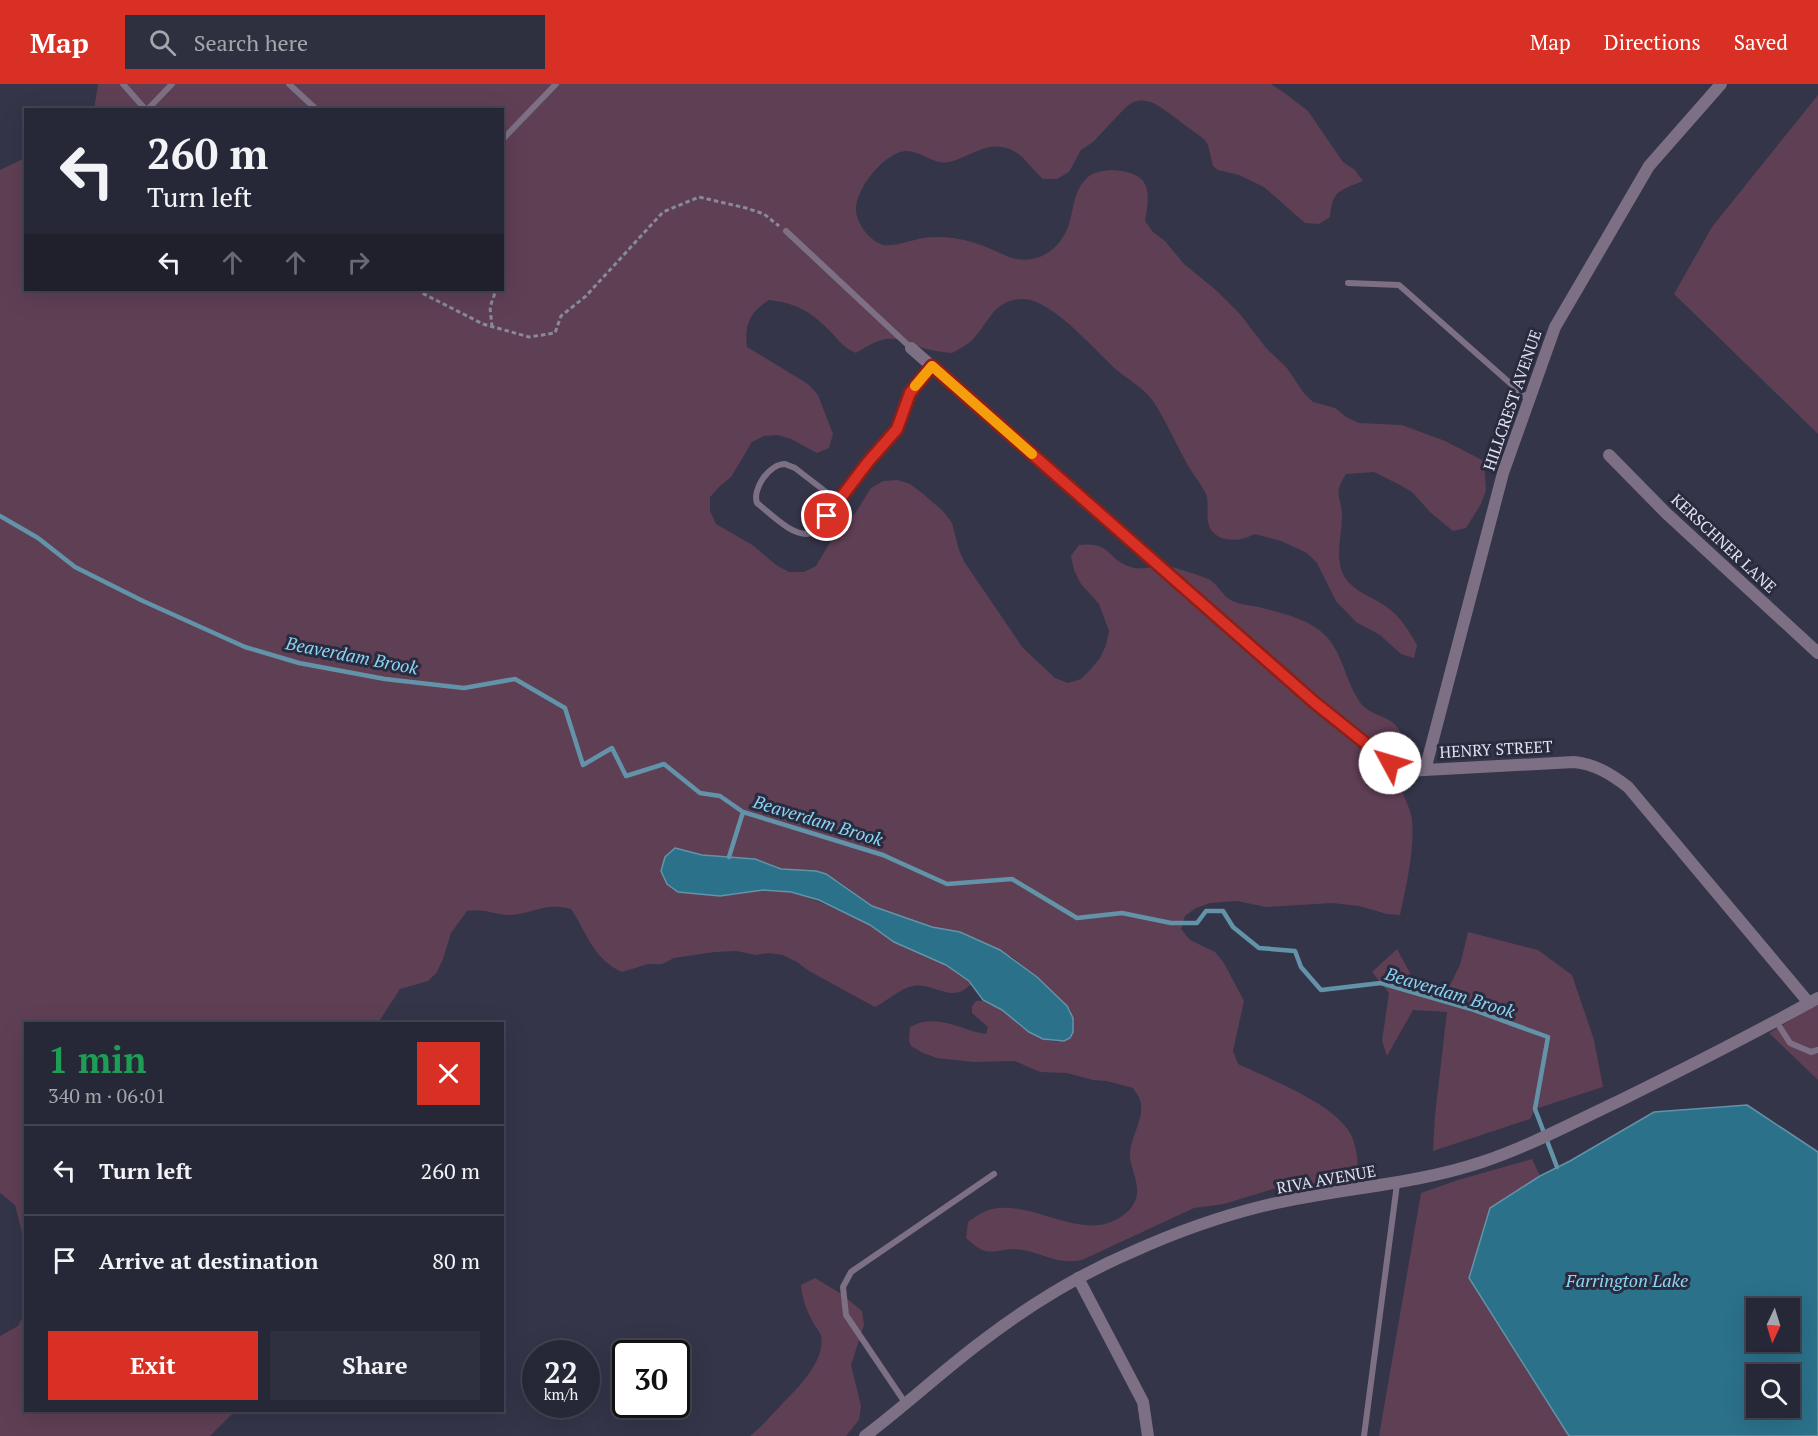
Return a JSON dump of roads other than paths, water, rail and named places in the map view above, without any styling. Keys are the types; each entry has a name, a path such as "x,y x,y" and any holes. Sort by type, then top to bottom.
{"street":[{"name":"HILLCREST AVENUE","path":"1425,771 1503,473 1555,327 1649,166 1721,84"},
{"name":"HENRY STREET","path":"911,348 1323,709 1390,763 1406,771 1425,771 1574,762 1585,763 1615,776 1628,787 1813,1001"},
{"name":"KERSCHNER LANE","path":"1609,455 1666,513 1818,653"},
{"name":"RIVA AVENUE","path":"865,1436 979,1343 1026,1309 1078,1278 1131,1252 1195,1226 1252,1209 1397,1184 1484,1162 1555,1132 1813,1001"},
{"path":"1078,1278 1143,1402 1148,1436"}],"lane":[{"path":"123,84 144,108"},
{"path":"148,108 172,84"},
{"path":"289,84 315,108"},
{"path":"504,138 556,84"},
{"path":"786,231 911,348"},
{"path":"1348,283 1399,285 1529,400"},
{"path":"839,502 795,468 786,464 777,466 769,472 755,495 757,503 796,533 807,535 816,531 839,502 868,462 897,429 910,393 932,366"},
{"path":"1776,1021 1790,1043 1811,1053 1818,1050"},
{"path":"906,1404 846,1315 843,1287 851,1272 994,1174"},
{"path":"1364,1436 1397,1184"}],"water":[{"path":"675,848 702,855 755,859 781,869 816,871 826,874 872,906 932,927 960,932 1000,950 1037,977 1067,1006 1073,1018 1073,1032 1070,1038 1064,1041 1043,1039 1029,1032 1002,1010 983,1000 969,981 946,965 894,942 870,925 819,900 791,892 763,890 720,896 678,892 667,884 661,871 665,857"},
{"name":"Farrington Lake","path":"1747,1105 1818,1152 1818,1436 1569,1436 1469,1278 1490,1208 1540,1176 1654,1112"}],"waterway":[{"name":"Beaverdam Brook","path":"0,516 38,538 75,567 143,601 245,647 299,663 385,679 464,688 515,679 565,708 583,765 612,748 626,776 664,764 700,793 720,796 743,812 883,855 947,884 1012,879 1077,918 1122,913 1171,923 1197,923 1206,911 1223,911 1233,927 1259,948 1295,951 1301,967 1321,990 1381,983 1471,1009 1548,1037 1535,1109 1557,1167"},
{"path":"729,857 743,812"}]}
